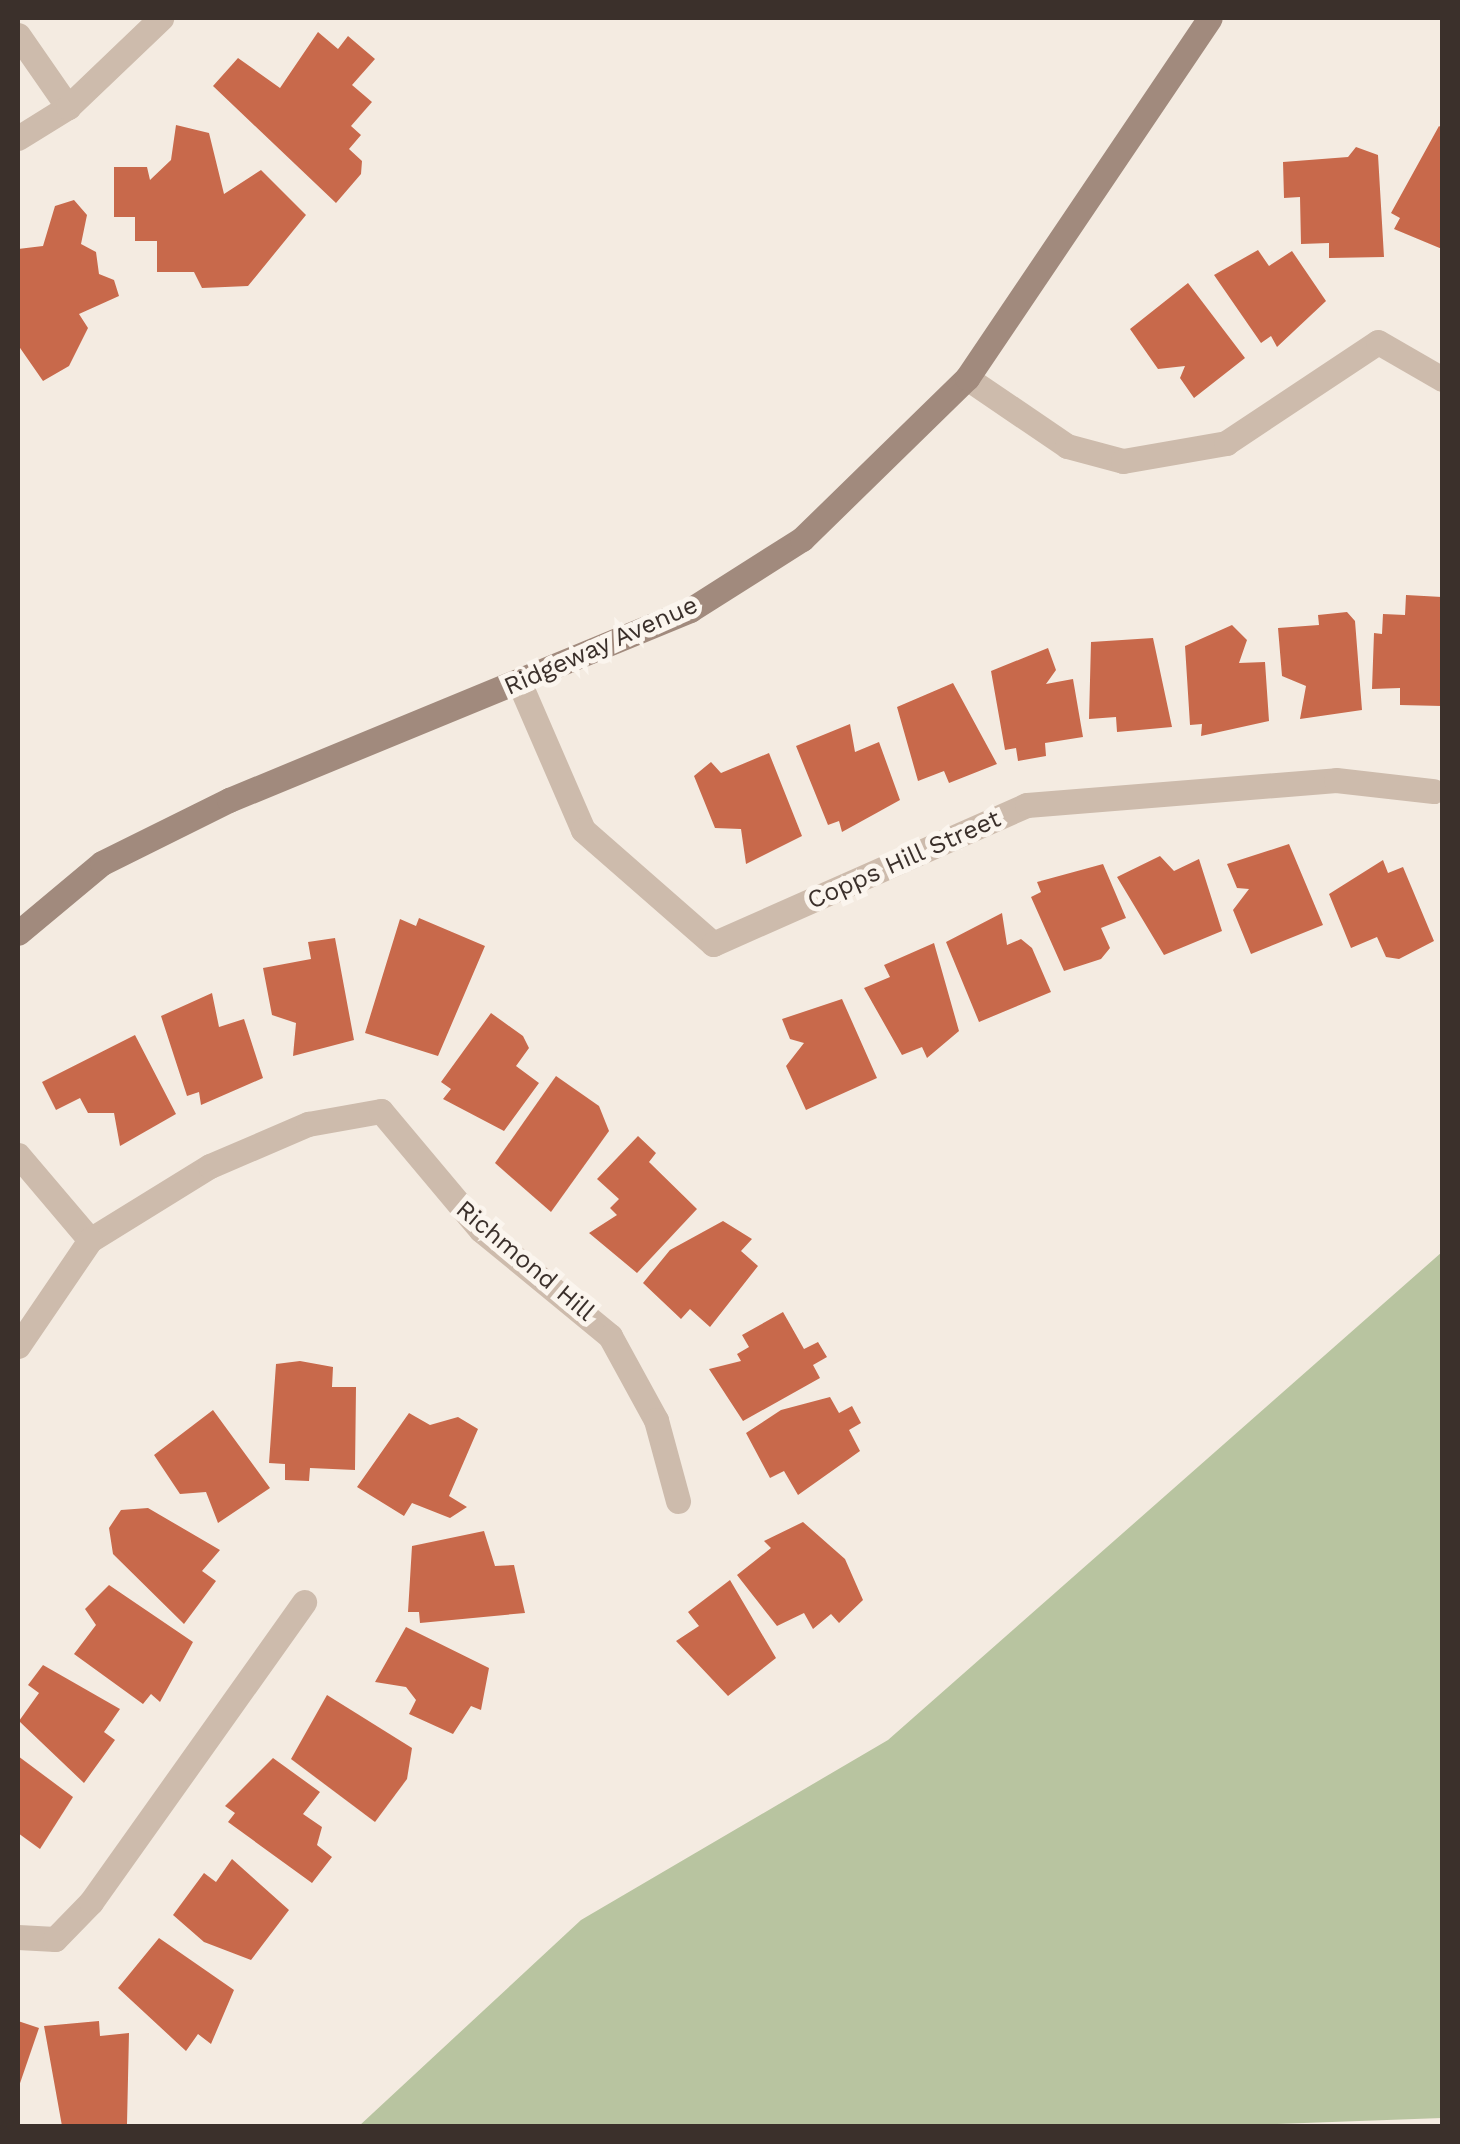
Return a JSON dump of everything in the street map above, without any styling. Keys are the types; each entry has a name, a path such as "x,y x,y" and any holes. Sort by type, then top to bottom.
{"street":[{"path":"18,138 68,107 161,18"},
{"name":"Ridgeway Avenue","path":"18,933 134,847 690,610 802,539 968,378 1210,18"},
{"path":"18,35 68,107"},
{"path":"968,378 1067,446 1124,461 1226,443 1378,342 1442,379"},
{"name":"Copps Hill Street","path":"519,682 583,830 714,944 1027,805 1336,780 1433,791"},
{"name":"Richmond Hill","path":"18,1346 90,1240 210,1166 308,1124 380,1111 481,1230 610,1336 656,1420 678,1502"},
{"path":"18,1155 90,1240"},
{"path":"18,1937 55,1940 91,1902 304,1602"}],"green space":[{"path":"1442,1252 1442,2118 1224,2126 359,2126 581,1920 888,1740"}],"building":[{"path":"318,32 338,49 348,36 375,59 352,85 372,102 351,126 361,135 349,149 362,161 361,174 336,203 213,86 238,58 280,88"},
{"path":"176,125 209,133 224,194 261,170 306,215 248,286 202,288 194,272 157,272 157,241 135,241 135,217 114,217 114,167 147,167 150,180 171,160"},
{"path":"1439,126 1442,249 1394,229 1400,218 1391,213"},
{"path":"1356,147 1378,155 1384,257 1329,258 1329,243 1301,244 1300,197 1284,198 1283,162 1348,157"},
{"path":"74,200 87,215 81,244 96,252 99,274 114,280 119,296 79,314 88,328 69,366 43,381 18,345 18,249 43,246 55,206"},
{"path":"1258,250 1269,266 1292,251 1326,301 1277,347 1271,336 1261,343 1214,275"},
{"path":"1188,283 1245,358 1194,398 1180,378 1185,366 1158,369 1130,329"},
{"path":"1406,595 1442,597 1442,706 1400,705 1400,688 1372,689 1374,633 1382,634 1383,614 1405,615"},
{"path":"1347,612 1355,621 1362,710 1300,719 1306,686 1282,676 1278,628 1319,625 1318,615"},
{"path":"1232,625 1247,640 1239,663 1265,662 1269,721 1201,736 1202,724 1190,725 1185,646"},
{"path":"1153,638 1172,727 1117,732 1116,717 1089,719 1091,642"},
{"path":"1048,648 1056,670 1046,684 1073,679 1083,737 1045,743 1046,756 1018,761 1016,748 1005,750 991,671"},
{"path":"953,683 997,764 949,783 944,771 918,781 897,707"},
{"path":"850,724 855,752 879,742 900,800 842,832 839,821 828,825 796,746"},
{"path":"769,753 802,836 746,864 741,829 715,828 694,776 711,762 721,773"},
{"path":"1289,844 1323,925 1251,954 1233,910 1249,889 1237,888 1227,864"},
{"path":"1160,856 1174,871 1199,859 1222,931 1164,955 1117,877"},
{"path":"1383,860 1388,873 1403,867 1434,941 1399,959 1386,957 1377,937 1351,948 1329,894"},
{"path":"1103,864 1126,918 1101,928 1110,948 1101,959 1064,971 1031,897 1041,892 1037,882"},
{"path":"1002,913 1007,945 1021,939 1032,948 1051,992 979,1022 946,942"},
{"path":"419,918 485,946 438,1056 365,1033 400,919 416,926"},
{"path":"335,938 354,1040 293,1056 296,1023 272,1015 263,968 311,959 308,942"},
{"path":"934,943 959,1031 927,1058 922,1047 902,1055 864,988 890,977 884,965"},
{"path":"212,993 219,1027 244,1019 263,1078 201,1105 199,1092 187,1096 161,1016"},
{"path":"842,999 877,1078 806,1110 786,1066 804,1043 790,1039 782,1019"},
{"path":"491,1013 523,1036 529,1048 516,1066 539,1083 504,1131 443,1099 451,1089 441,1082"},
{"path":"135,1035 176,1114 120,1146 114,1113 88,1113 80,1098 56,1110 42,1082"},
{"path":"556,1076 599,1106 609,1131 551,1212 495,1163"},
{"path":"638,1136 656,1153 649,1162 697,1209 637,1273 589,1233 617,1215 610,1208 619,1199 597,1179"},
{"path":"723,1221 752,1239 741,1251 758,1266 710,1327 690,1309 681,1319 643,1283 670,1250"},
{"path":"783,1312 804,1349 818,1342 827,1357 813,1365 820,1378 743,1421 709,1369 741,1361 737,1354 749,1347 742,1335"},
{"path":"300,1361 333,1367 332,1387 356,1387 355,1470 310,1468 309,1481 285,1480 285,1464 269,1463 276,1364"},
{"path":"830,1397 839,1413 852,1406 861,1423 849,1430 860,1451 798,1495 784,1471 770,1478 746,1433 781,1410"},
{"path":"213,1410 270,1488 218,1523 206,1492 180,1494 154,1455"},
{"path":"409,1413 430,1425 458,1417 478,1429 449,1496 467,1507 450,1518 412,1503 404,1516 357,1487"},
{"path":"148,1508 220,1550 202,1571 216,1581 184,1624 113,1554 109,1528 121,1510"},
{"path":"803,1522 845,1559 863,1600 839,1623 831,1614 813,1629 804,1613 777,1626 737,1575 771,1548 764,1541"},
{"path":"484,1531 495,1566 514,1565 525,1613 420,1623 419,1612 408,1612 412,1546"},
{"path":"730,1580 776,1658 728,1696 676,1641 699,1626 688,1612"},
{"path":"109,1585 193,1642 160,1702 151,1694 143,1704 74,1654 96,1625 85,1609"},
{"path":"406,1627 489,1668 481,1710 471,1706 453,1734 409,1714 416,1700 406,1687 375,1682"},
{"path":"43,1665 120,1709 104,1732 115,1740 84,1783 19,1721 39,1693 28,1685"},
{"path":"327,1695 412,1748 407,1779 375,1822 291,1759"},
{"path":"18,1756 73,1797 40,1849 18,1833"},
{"path":"273,1758 320,1792 303,1814 322,1827 317,1845 332,1857 312,1883 228,1822 235,1813 225,1806"},
{"path":"232,1859 289,1910 251,1960 204,1942 173,1915 204,1873 216,1882"},
{"path":"159,1938 234,1990 211,2044 198,2034 186,2051 118,1988"},
{"path":"18,2021 39,2028 18,2089"},
{"path":"99,2021 100,2036 129,2033 127,2124 62,2126 44,2026"}]}
